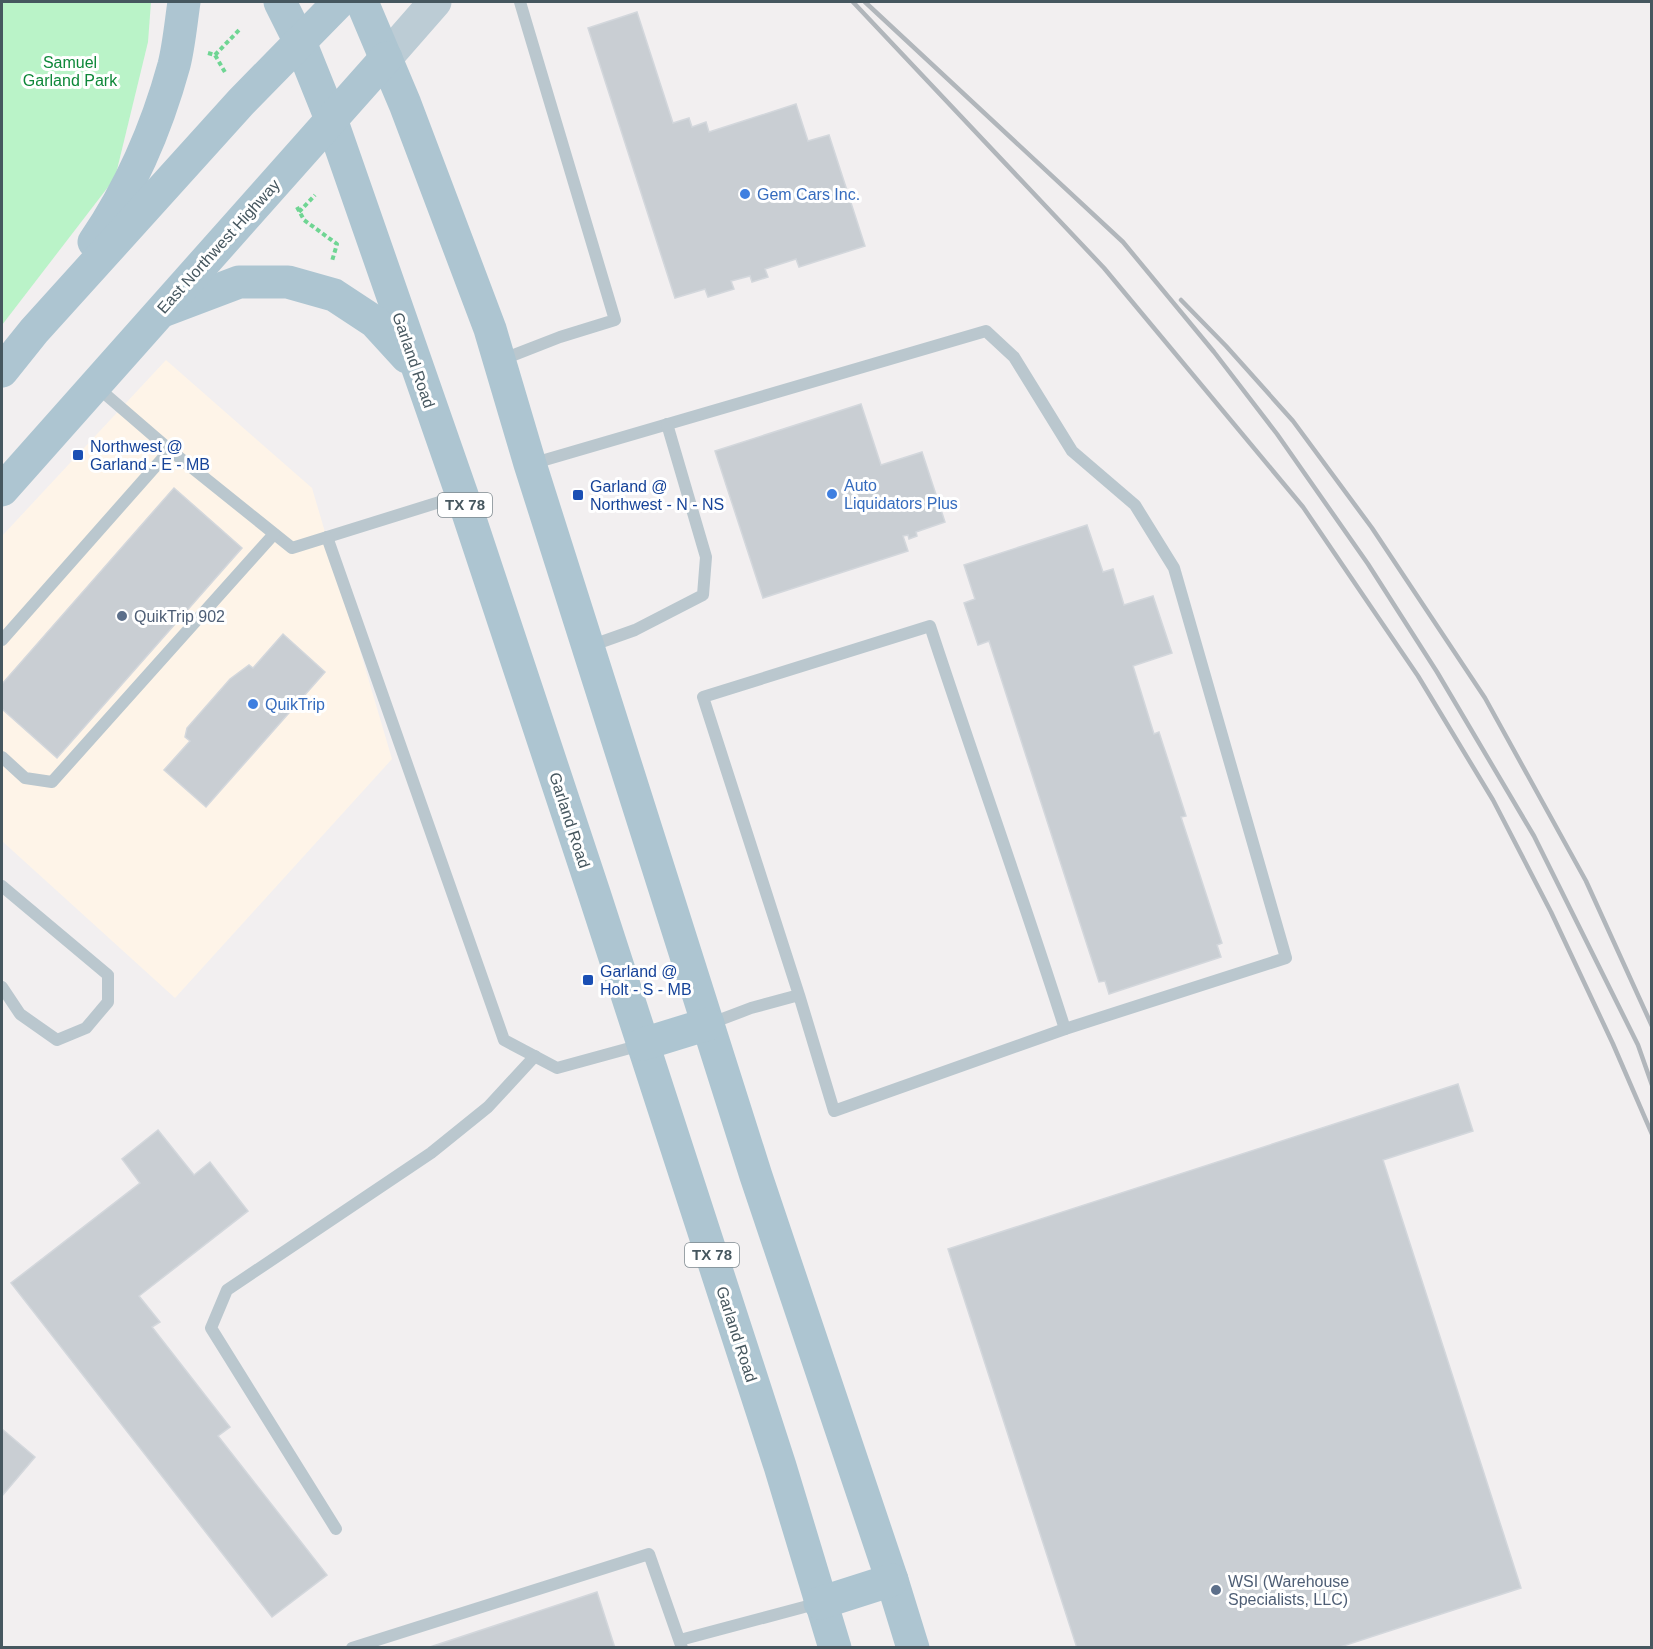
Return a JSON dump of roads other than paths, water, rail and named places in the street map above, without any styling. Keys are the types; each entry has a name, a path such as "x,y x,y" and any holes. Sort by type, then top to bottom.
{"main road":[{"path":"34,331 114,212 134,169 149,136 174,64 184,2"},
{"name":"Garland Road","path":"280,2 300,42 331,119 462,495 780,1466 835,1647"},
{"path":"2,371 34,331 241,102 339,2"},
{"path":"362,2 405,104 500,360 530,464 756,1176 913,1647"},
{"name":"East Northwest Highway","path":"2,490 435,2"},
{"path":"160,311 239,282 288,282 334,295 375,322 417,369"},
{"path":"643,1044 708,1024"},
{"path":"820,1603 892,1580"}],"lane":[{"path":"500,360 560,337 615,320 520,2"},
{"path":"530,464 986,331 1014,357 1072,451 1135,506 1174,568 1286,958 1065,1029 834,1111 703,697 930,626 980,778 1030,917 1065,1029"},
{"path":"95,385 170,450 292,548 462,495"},
{"path":"589,646 635,630 703,595 706,558 667,424"},
{"path":"2,640 170,450"},
{"path":"2,757 25,778 52,782 274,534"},
{"path":"327,537 504,1040 557,1068 643,1044"},
{"path":"2,886 108,975 108,1002 86,1028 57,1040 20,1014 2,987"},
{"path":"708,1024 751,1008 799,995"},
{"path":"336,1529 211,1328 227,1290 431,1153 488,1107 535,1056"},
{"path":"352,1647 649,1554 681,1644 820,1603"}],"railway":[{"path":"853,2 1104,268 1303,507 1418,676 1493,800 1551,912 1652,1134"},
{"path":"865,2 1123,242 1214,352 1277,434 1368,564 1437,672 1534,836 1638,1045 1652,1085"},
{"path":"1181,300 1293,421 1372,528 1485,698 1586,881 1652,1026"}],"place":[{"name":"Gem Cars Inc.","path":"745,194"},
{"name":"Northwest @ Garland - E - MB","path":"78,455"},
{"name":"Auto Liquidators Plus","path":"832,494"},
{"name":"Garland @ Northwest - N - NS","path":"578,495"},
{"name":"QuikTrip 902","path":"122,616"},
{"name":"QuikTrip","path":"253,704"},
{"name":"Garland @ Holt - S - MB","path":"588,980"},
{"name":"WSI (Warehouse Specialists, LLC)","path":"1216,1590"}],"park label":[{"name":"Samuel Garland Park","path":"70,71"}]}
